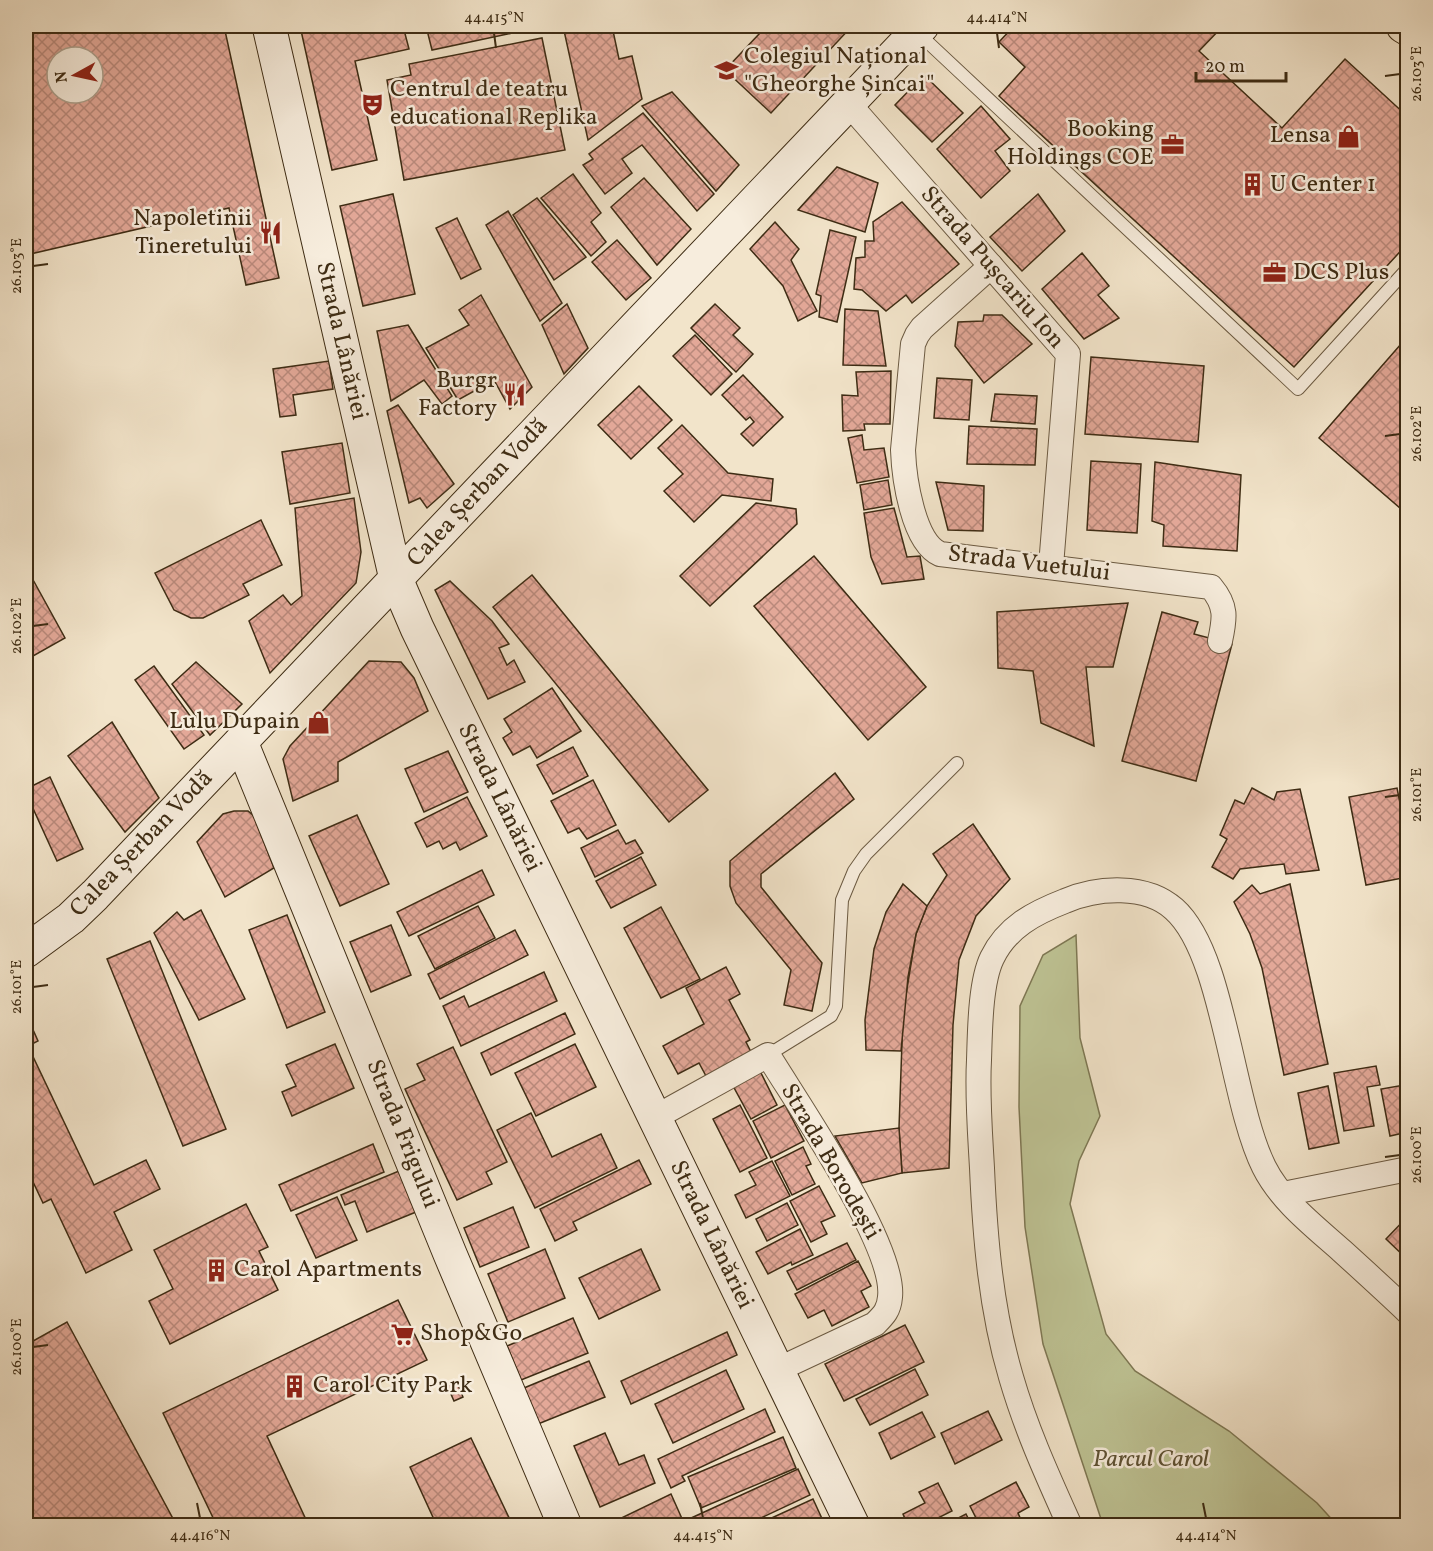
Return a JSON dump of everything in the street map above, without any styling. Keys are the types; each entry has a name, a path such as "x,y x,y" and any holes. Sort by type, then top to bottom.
{"main road":[{"path":"1403,26 1407,29"}],"street":[{"name":"Strada Lânăriei","path":"269,26 396,579 417,628 853,1526"},
{"name":"Calea Șerban Vodă","path":"26,951 71,918 95,896 919,28"},
{"name":"Strada Pușcariu Ion","path":"848,103 1068,354 1051,566"},
{"name":"Strada Vuetului","path":"991,266 922,327 913,344 903,450 905,473 920,536 932,550 1211,587 1221,599 1225,611 1220,641"},
{"name":"Strada Frigului","path":"241,742 450,1254 565,1526"},
{"path":"1070,1526 1023,1418 999,1330 991,1279 978,1085 981,1011 991,960 1010,930 1034,913 1072,898 1103,892 1136,891 1159,898 1176,911 1192,933 1205,960 1254,1146 1266,1172 1306,1220 1407,1312"},
{"name":"Strada Borodești","path":"654,1118 768,1055 859,1206 882,1255 891,1294 887,1312 875,1324 777,1370"},
{"path":"1283,1194 1407,1169"}],"lane":[{"path":"919,28 1298,388 1407,268"},
{"path":"768,1055 831,1016 836,1005 842,900 854,871 866,854 957,763"}],"green space":[{"name":"Parcul Carol","path":"1076,935 1080,1038 1100,1116 1079,1161 1070,1204 1106,1334 1135,1371 1229,1431 1317,1503 1337,1525 1103,1525 1043,1344 1025,1227 1019,1107 1020,1006 1043,955"}],"building":[{"path":"26,26 224,26 279,278 246,285 229,208 26,255"},
{"path":"300,26 403,26 409,49 355,61 377,160 332,170"},
{"path":"426,26 546,26 432,50"},
{"path":"563,26 612,26 619,59 632,56 642,99 588,140"},
{"path":"749,26 852,26 771,113 725,70 759,34"},
{"name":"U Center 1","path":"1014,26 1223,26 1199,51 1282,128 1345,59 1408,117 1408,243 1294,367 999,96 1025,67 999,42"},
{"path":"542,38 565,150 404,180 387,80 411,75 409,64"},
{"path":"924,75 963,113 932,142 895,105"},
{"path":"672,92 739,165 716,191 642,106"},
{"path":"981,106 1010,139 995,151 1010,171 981,198 937,149"},
{"path":"643,113 714,194 697,211 642,145 622,159 632,173 605,194 583,165 593,159 589,154"},
{"path":"837,167 878,183 865,232 798,210"},
{"path":"573,174 601,213 591,222 606,242 591,256 541,198"},
{"path":"644,178 691,229 657,265 611,207"},
{"path":"393,194 415,294 363,306 340,206"},
{"path":"1038,194 1065,231 1022,271 990,237"},
{"path":"537,198 586,257 554,280 513,215"},
{"path":"902,202 959,264 912,303 906,295 886,311 862,290 854,289 856,258 865,257 865,241 874,241 873,222"},
{"path":"508,211 562,303 540,321 486,225"},
{"path":"457,218 481,269 461,279 436,228"},
{"path":"775,222 799,249 791,260 817,311 798,321 783,286 750,249"},
{"path":"830,230 856,237 837,322 819,317 821,296 816,294"},
{"path":"617,240 651,278 626,300 592,262"},
{"path":"1082,253 1109,286 1098,295 1119,318 1084,339 1042,289"},
{"path":"481,295 532,387 510,409 494,380 458,400 426,348 469,325 459,310"},
{"path":"567,304 588,348 564,374 542,325"},
{"path":"715,304 740,328 733,335 753,354 736,372 691,328"},
{"path":"845,309 878,311 886,366 843,365"},
{"path":"984,315 1002,315 1032,344 984,383 955,346 958,322 983,321"},
{"path":"408,325 452,396 442,404 424,380 391,401 377,331"},
{"path":"695,335 732,374 711,395 673,356"},
{"path":"1408,336 1408,515 1319,438"},
{"path":"1091,357 1204,366 1198,442 1085,434"},
{"path":"329,361 333,389 293,395 296,415 280,417 273,369"},
{"path":"891,371 890,424 864,424 865,430 843,431 842,395 858,396 856,372"},
{"path":"743,375 783,417 753,446 741,434 754,422 750,417 746,420 722,395"},
{"path":"937,378 972,380 969,420 934,418"},
{"path":"639,386 672,420 631,459 598,425"},
{"path":"995,394 1037,396 1035,424 991,421"},
{"path":"398,405 454,484 427,508 420,498 409,503 387,411"},
{"path":"682,425 728,473 773,479 771,501 722,495 694,522 664,491 683,474 658,448"},
{"path":"969,426 1037,429 1035,465 967,464"},
{"path":"862,435 864,450 884,448 889,477 857,483 848,438"},
{"path":"342,443 350,493 290,504 282,452"},
{"path":"1091,461 1141,464 1137,533 1087,530"},
{"path":"1155,462 1241,475 1237,551 1163,546 1164,525 1152,521"},
{"path":"888,480 892,505 864,510 860,485"},
{"path":"936,482 984,486 983,531 948,530"},
{"path":"354,498 361,552 356,583 270,673 249,621 283,595 291,605 302,596 295,508"},
{"path":"756,503 796,509 797,524 710,606 680,576"},
{"path":"894,508 907,557 920,556 924,579 882,584 871,557 864,513"},
{"path":"261,520 282,565 243,584 249,595 203,618 191,618 174,610 155,573"},
{"path":"814,556 926,687 868,740 754,606"},
{"path":"26,567 65,638 26,660"},
{"path":"532,575 708,790 669,822 493,607"},
{"path":"450,581 492,621 509,644 499,648 507,665 514,660 525,682 488,699 435,590"},
{"path":"1128,603 1113,667 1086,667 1094,746 1041,723 1033,671 998,668 997,612"},
{"path":"1162,612 1198,622 1194,634 1232,644 1196,781 1122,761"},
{"path":"369,661 401,662 414,678 428,711 338,762 338,781 293,801 283,759 290,746"},
{"path":"196,662 242,704 210,735 172,684"},
{"path":"154,666 204,735 184,749 135,680"},
{"path":"552,688 581,731 537,758 530,746 513,755 503,738 512,732 504,719"},
{"path":"112,722 159,798 125,832 68,756"},
{"path":"573,747 588,776 553,794 537,765"},
{"path":"448,751 468,792 424,812 405,769"},
{"path":"835,773 854,799 761,874 761,887 822,963 812,1011 784,1005 791,970 736,903 730,886 730,861"},
{"path":"50,777 83,849 57,861 26,793 26,789"},
{"path":"593,780 616,825 587,839 579,828 568,833 551,801"},
{"path":"1252,788 1274,800 1277,792 1300,789 1319,870 1286,874 1284,864 1240,869 1233,879 1212,867 1227,839 1220,835 1235,800 1244,804"},
{"path":"1397,788 1408,843 1408,877 1366,885 1349,797"},
{"path":"467,797 487,836 460,850 456,842 443,849 439,841 427,847 415,823"},
{"path":"248,811 254,816 274,868 225,897 197,842 223,814"},
{"path":"357,815 389,884 340,906 309,836"},
{"path":"973,824 1010,879 976,916 959,960 953,1025 949,1168 902,1173 899,1128 903,1013 916,934 927,906 947,875 933,854"},
{"path":"618,830 626,844 635,840 643,853 595,877 581,848"},
{"path":"641,857 656,885 611,908 596,881"},
{"path":"482,870 494,895 409,936 397,912"},
{"path":"903,884 927,906 916,934 908,977 901,1051 866,1050 865,1020 874,949 886,912"},
{"path":"1290,884 1328,1064 1284,1075 1262,968 1250,934 1234,902 1252,885 1260,894"},
{"path":"478,906 495,938 435,969 418,936"},
{"path":"661,907 700,979 661,998 624,928"},
{"path":"201,910 245,999 199,1020 154,933 177,912 184,920"},
{"path":"287,915 325,1012 287,1028 249,930"},
{"path":"391,925 411,975 371,992 350,942"},
{"path":"515,930 528,955 440,999 428,974"},
{"path":"150,941 226,1129 183,1146 107,959"},
{"path":"726,967 740,994 729,1000 750,1040 746,1042 751,1052 706,1076 699,1063 678,1074 663,1046 704,1024 686,988"},
{"path":"544,972 557,1001 461,1046 443,1006 464,996 469,1007"},
{"path":"565,1013 575,1034 491,1075 481,1053"},
{"path":"26,1014 38,1041 28,1046 94,1185 146,1160 160,1189 114,1212 132,1250 86,1273 51,1199 43,1203 26,1167"},
{"path":"335,1044 354,1088 292,1116 282,1092 296,1086 286,1065"},
{"path":"575,1044 596,1087 536,1116 515,1073"},
{"path":"453,1047 507,1162 486,1172 492,1184 457,1200 405,1089 425,1080 417,1064"},
{"path":"1376,1066 1380,1085 1367,1087 1374,1126 1344,1131 1334,1073"},
{"path":"759,1069 777,1105 751,1119 732,1084"},
{"path":"1404,1085 1408,1104 1408,1132 1390,1136 1381,1089"},
{"path":"1328,1086 1339,1143 1309,1149 1298,1093"},
{"path":"740,1105 767,1158 740,1172 713,1119"},
{"path":"785,1105 804,1141 771,1158 753,1121"},
{"path":"531,1113 552,1157 601,1134 617,1168 535,1208 497,1130"},
{"path":"899,1128 902,1173 862,1183 835,1136"},
{"path":"373,1144 384,1172 291,1211 279,1185"},
{"path":"803,1147 811,1164 806,1166 815,1184 792,1195 775,1161"},
{"path":"639,1160 651,1184 573,1222 577,1230 555,1241 540,1209"},
{"path":"772,1161 790,1196 746,1218 735,1195 756,1185 749,1172"},
{"path":"399,1171 416,1212 367,1232 355,1201 345,1205 341,1195"},
{"path":"819,1186 835,1216 821,1222 827,1234 811,1242 790,1201"},
{"path":"337,1197 357,1240 316,1258 296,1215"},
{"path":"787,1203 798,1225 767,1241 756,1219"},
{"name":"Carol Apartments","path":"246,1204 268,1247 259,1251 278,1290 170,1344 149,1301 173,1289 154,1250"},
{"path":"513,1207 529,1247 480,1267 464,1228"},
{"path":"1408,1216 1408,1260 1386,1239"},
{"path":"800,1229 813,1255 792,1265 791,1262 768,1274 756,1252"},
{"path":"847,1243 856,1260 797,1290 787,1271"},
{"path":"545,1249 565,1298 508,1322 488,1274"},
{"path":"641,1249 660,1290 599,1319 579,1278"},
{"path":"858,1261 871,1286 861,1291 869,1307 832,1326 824,1310 808,1318 795,1294"},
{"name":"Carol City Park","path":"398,1300 427,1360 267,1436 309,1526 217,1526 163,1413"},
{"path":"573,1318 588,1353 521,1380 507,1346"},
{"path":"67,1322 177,1526 26,1526 26,1345"},
{"path":"905,1325 924,1362 844,1401 825,1364"},
{"path":"727,1332 737,1355 631,1404 621,1381"},
{"path":"589,1361 605,1397 538,1424 524,1388"},
{"path":"915,1369 928,1395 870,1425 856,1399"},
{"path":"726,1370 744,1409 673,1443 655,1404"},
{"path":"456,1380 463,1397 454,1401 447,1385"},
{"path":"765,1409 775,1432 682,1476 685,1481 671,1488 658,1459"},
{"path":"988,1411 1002,1440 955,1464 941,1433"},
{"path":"922,1412 935,1437 891,1459 879,1433"},
{"path":"605,1433 619,1465 644,1455 655,1483 600,1507 574,1446"},
{"path":"783,1437 796,1468 701,1508 688,1477"},
{"name":"Carol City Park","path":"471,1438 513,1526 437,1526 410,1467"},
{"path":"798,1469 810,1495 744,1526 691,1526 689,1519"},
{"path":"1016,1482 1029,1507 1018,1513 1021,1520 1010,1526 980,1526 970,1506"},
{"path":"938,1483 952,1511 922,1526 908,1526 903,1514 925,1503 919,1492"},
{"path":"671,1494 683,1521 674,1526 605,1526"},
{"path":"813,1499 824,1523 819,1526 754,1526"},
{"path":"966,1514 972,1526 943,1526"}],"place":[{"name":"Colegiul Național \"Gheorghe Șincai\"","path":"726,71"},
{"name":"Centrul de teatru educational Replika","path":"372,104"},
{"name":"Lensa","path":"1349,136"},
{"name":"Booking Holdings COE","path":"1172,144"},
{"name":"U Center 1","path":"1252,185"},
{"name":"Napoletinii Tineretului","path":"270,233"},
{"name":"DCS Plus","path":"1275,273"},
{"name":"Burgr Factory","path":"515,395"},
{"name":"Lulu Dupain","path":"318,722"},
{"name":"Carol Apartments","path":"216,1270"},
{"name":"Shop&Go","path":"402,1334"},
{"name":"Carol City Park","path":"295,1386"}]}
